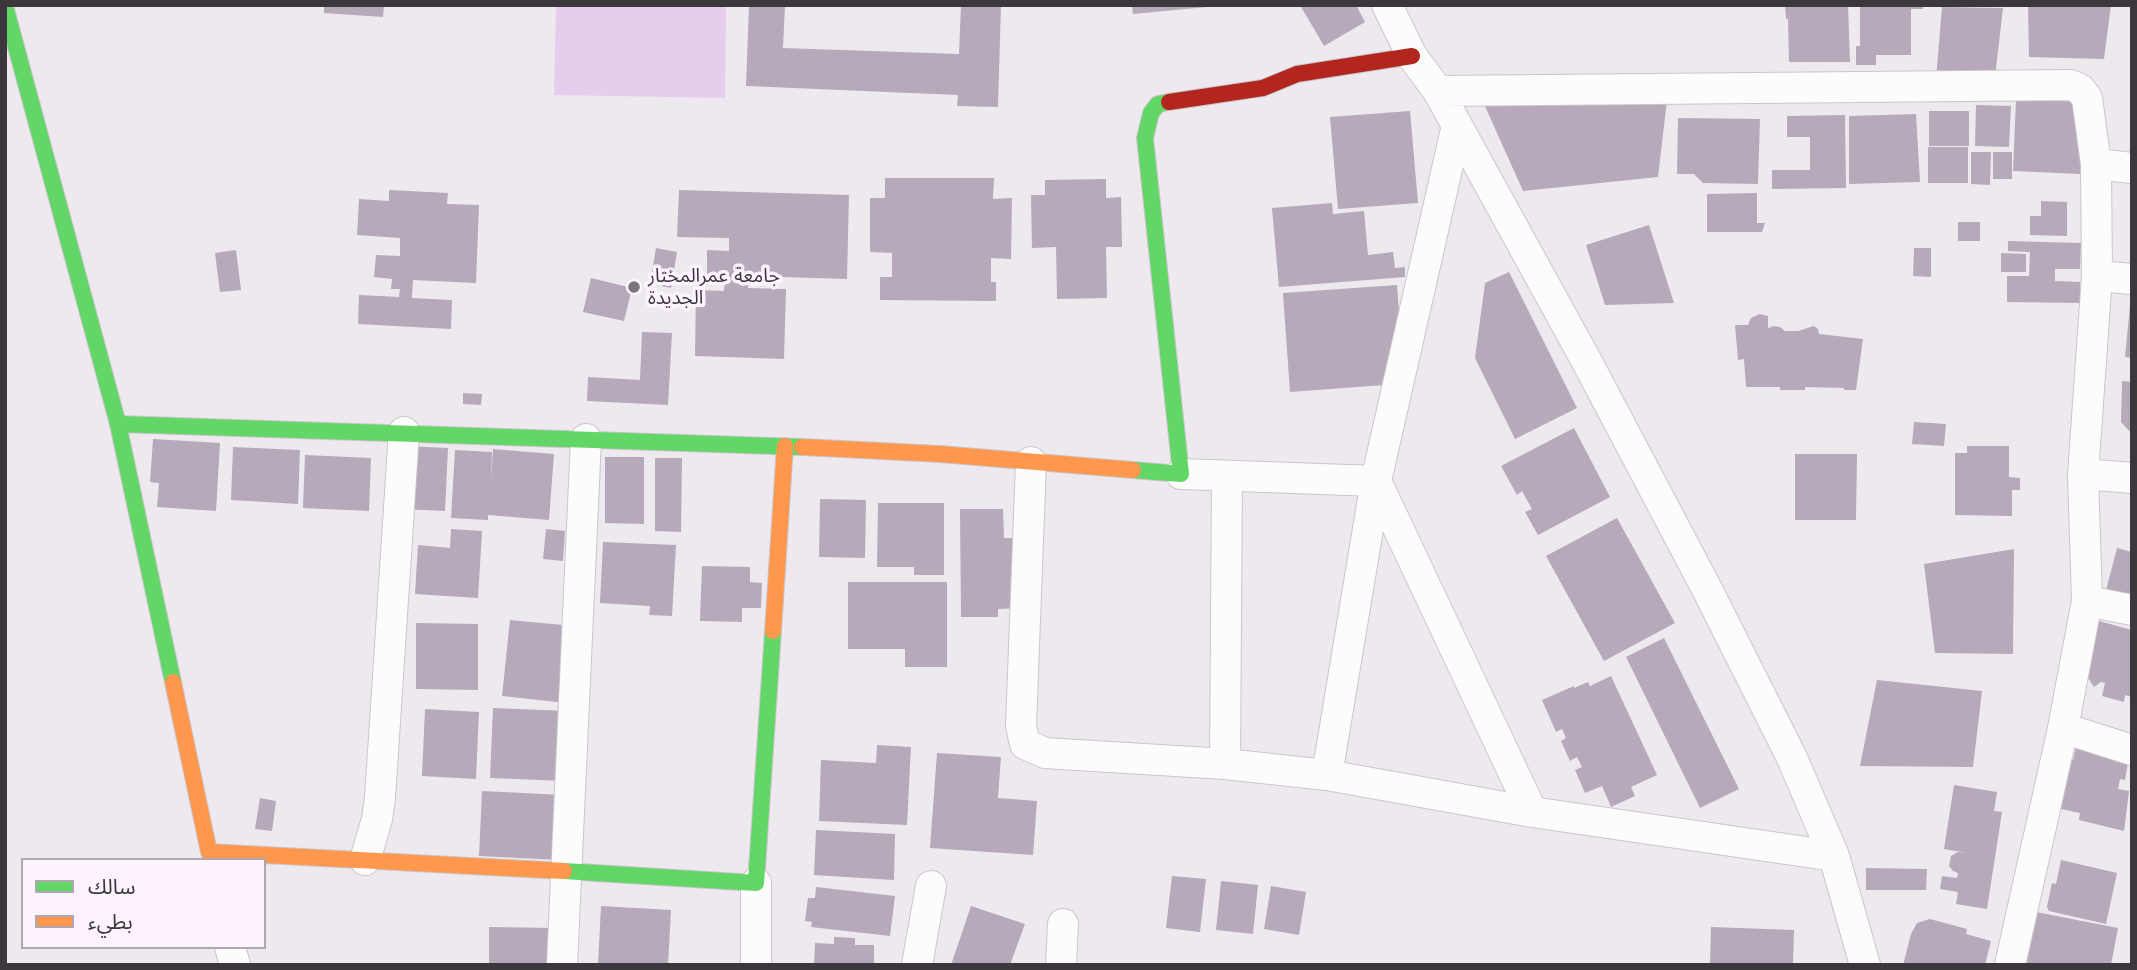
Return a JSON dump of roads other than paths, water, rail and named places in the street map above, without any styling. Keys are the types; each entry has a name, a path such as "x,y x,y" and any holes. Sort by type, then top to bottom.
{"street":[{"path":"1387,5 1412,56 1438,91 1586,360 1708,591 1792,758 1834,856 1865,965"},
{"path":"5,6 118,424 210,856 365,860 756,883"},
{"path":"1181,474 1145,138 1151,113 1158,104 1263,88 1297,74 1412,56"},
{"path":"1438,91 2071,85 2080,89 2087,98 2096,164 2097,276 2083,474 2087,601 2063,728 2010,965"},
{"path":"1327,775 1376,481 1457,125"},
{"path":"2096,164 2132,168"},
{"path":"2097,276 2132,279"},
{"path":"118,424 785,446 940,454 1181,474 1376,481"},
{"path":"365,860 380,798 404,432"},
{"path":"562,965 586,439"},
{"path":"756,965 756,883 785,446"},
{"path":"1031,462 1021,726 1025,744 1045,753 1225,764 1327,775 1532,812 1834,856"},
{"path":"2083,474 2132,478"},
{"path":"1225,764 1227,476"},
{"path":"1376,481 1532,812"},
{"path":"2087,601 2132,610"},
{"path":"2063,728 2132,750"},
{"path":"917,965 931,886"},
{"path":"1061,965 1063,924"}],"place":[{"name":"جامعة عمرالمختار الجديدة","path":"634,287"}]}
